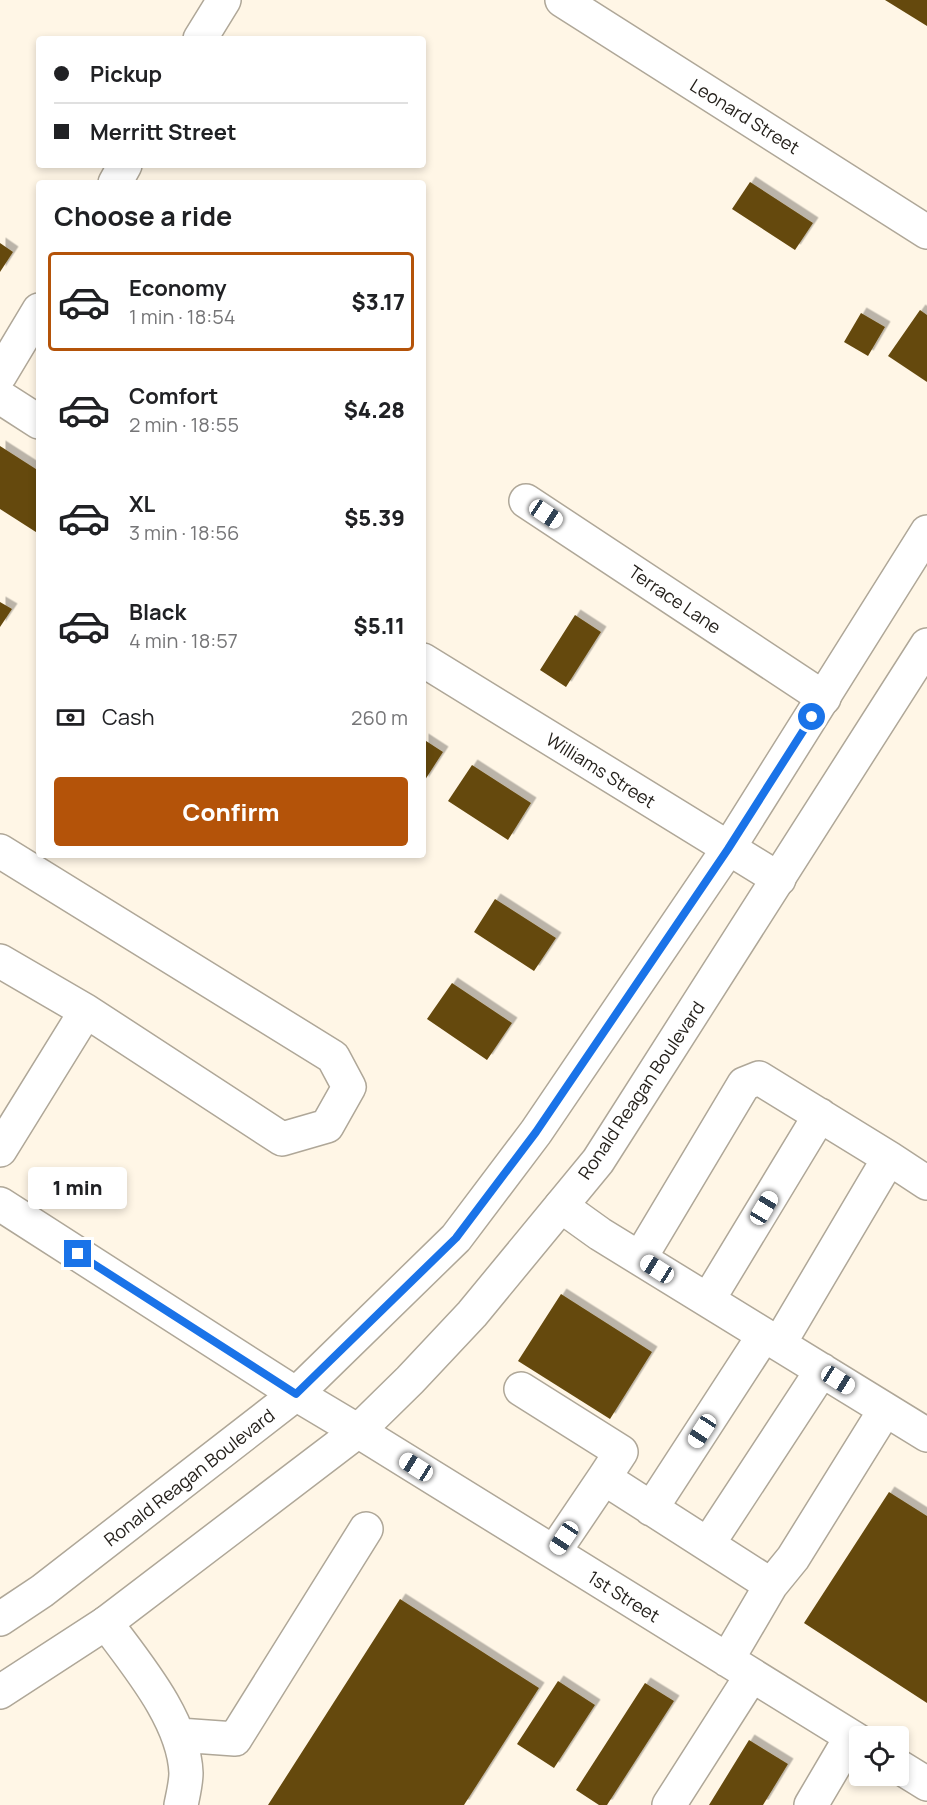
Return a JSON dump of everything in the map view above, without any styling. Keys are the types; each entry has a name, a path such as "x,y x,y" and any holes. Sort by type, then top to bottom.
{"main road":[{"path":"203,36 224,0"},
{"name":"Leonard Street","path":"562,0 927,232"},
{"path":"0,375 36,315"},
{"path":"0,397 36,420"},
{"name":"Terrace Lane","path":"526,501 824,698"},
{"name":"Ronald Reagan Boulevard","path":"0,1619 42,1591 296,1394 456,1238 536,1132 728,849 927,532"},
{"name":"Ronald Reagan Boulevard","path":"0,1692 106,1623 358,1431 472,1314 598,1161 927,645"},
{"name":"Williams Street","path":"426,662 779,879"},
{"path":"0,851 333,1057 349,1087 327,1125 282,1139 86,1011 0,961"},
{"path":"0,1150 86,1011"},
{"path":"640,1258 744,1084 759,1078 927,1183"},
{"path":"708,1300 820,1116"},
{"path":"651,1509 771,1339 889,1158"},
{"name":"1st Street","path":"0,1204 296,1394 849,1735"},
{"path":"561,1206 600,1234 927,1435"},
{"path":"708,1544 822,1370"},
{"path":"521,1389 621,1452 554,1552"},
{"path":"669,1805 739,1668 771,1585 793,1558 885,1410"},
{"path":"604,1478 771,1585"},
{"path":"179,1735 235,1739 366,1529"},
{"path":"106,1623 146,1676 179,1735 186,1775 181,1805"},
{"path":"811,1805 849,1748"}],"building":[{"path":"885,0 927,0 927,26"},
{"path":"750,182 813,223 795,250 732,209"},
{"path":"0,243 13,252 0,272"},
{"path":"920,310 927,315 927,382 888,356"},
{"path":"861,313 885,327 868,356 844,342"},
{"path":"0,446 36,469 36,532 0,509"},
{"path":"0,602 12,609 0,627"},
{"path":"575,615 601,632 566,687 540,670"},
{"path":"426,741 443,752 426,778"},
{"path":"472,765 531,803 508,840 448,801"},
{"path":"495,899 556,938 534,971 474,932"},
{"path":"452,983 512,1023 487,1060 427,1019"},
{"path":"561,1294 652,1352 610,1419 518,1361"},
{"path":"889,1492 927,1516 927,1703 804,1623"},
{"path":"400,1599 539,1688 464,1805 268,1805"},
{"path":"558,1681 595,1705 554,1768 517,1744"},
{"path":"645,1683 674,1701 607,1805 599,1805 576,1790"},
{"path":"749,1740 788,1764 763,1805 709,1805"}],"route":[{"path":"78,1254 296,1394 456,1238 536,1132 728,849 812,717"}]}
